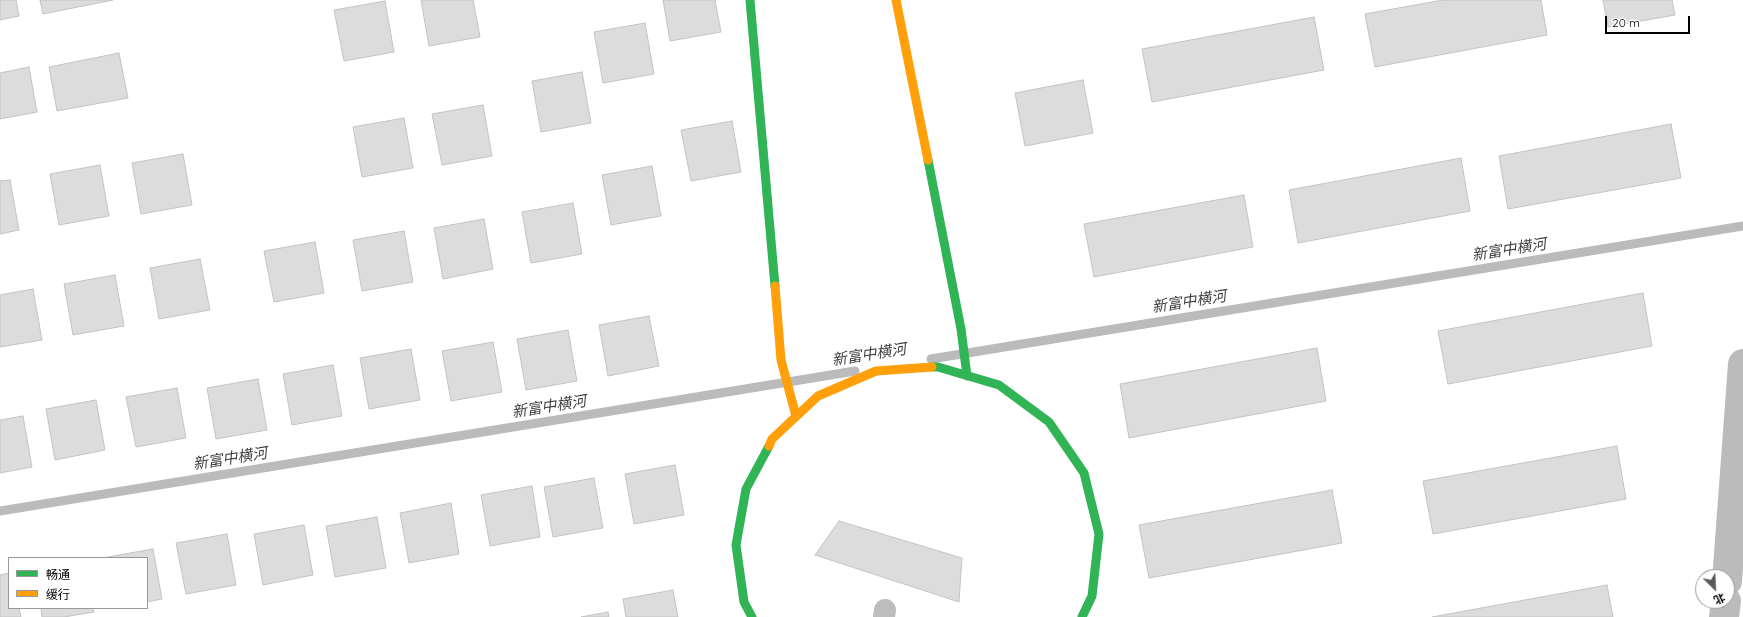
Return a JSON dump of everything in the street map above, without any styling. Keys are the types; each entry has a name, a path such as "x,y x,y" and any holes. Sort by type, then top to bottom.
{"street":[{"path":"750,0 781,360 796,416"},
{"path":"896,0 961,329 967,376"},
{"path":"752,617 744,602 736,545 746,489 772,439 818,396 876,371 938,367 999,385 1049,422 1084,473 1099,534 1092,596 1082,617"}],"building":[{"path":"0,0 16,0 19,16 0,20"},
{"path":"40,0 113,0 43,14"},
{"path":"421,0 473,0 480,37 429,46"},
{"path":"663,0 715,0 721,32 670,41"},
{"path":"1443,0 1541,0 1547,35 1375,67 1365,14"},
{"path":"1603,0 1672,0 1675,15 1608,27"},
{"path":"385,1 394,52 344,61 334,10"},
{"path":"1314,17 1324,70 1152,102 1142,49"},
{"path":"645,23 654,74 603,83 594,32"},
{"path":"119,53 128,98 57,111 49,67"},
{"path":"29,67 37,112 0,119 0,73"},
{"path":"582,72 591,123 541,132 532,81"},
{"path":"1083,80 1093,133 1025,146 1015,93"},
{"path":"483,105 492,156 442,165 432,114"},
{"path":"404,118 413,168 362,177 353,127"},
{"path":"732,121 741,172 691,181 681,130"},
{"path":"1671,124 1681,178 1508,209 1499,156"},
{"path":"183,154 192,205 141,214 132,163"},
{"path":"1461,158 1470,211 1298,243 1289,190"},
{"path":"100,165 109,216 59,225 50,174"},
{"path":"652,166 661,216 611,225 602,175"},
{"path":"10,180 19,230 0,234 0,181"},
{"path":"1244,195 1253,247 1094,277 1084,224"},
{"path":"573,203 582,254 531,263 522,212"},
{"path":"484,219 493,269 443,279 434,228"},
{"path":"404,231 413,282 362,291 353,240"},
{"path":"315,242 324,293 274,302 264,251"},
{"path":"200,259 210,310 159,319 150,268"},
{"path":"115,275 124,326 73,335 64,284"},
{"path":"33,289 42,340 0,347 0,295"},
{"path":"1643,293 1652,346 1448,384 1438,331"},
{"path":"649,316 659,366 608,376 599,325"},
{"path":"568,330 577,381 526,390 517,339"},
{"path":"493,342 502,392 451,401 442,351"},
{"path":"1317,348 1326,401 1129,438 1120,384"},
{"path":"411,349 420,400 369,409 360,358"},
{"path":"333,365 342,416 292,425 283,374"},
{"path":"258,379 267,430 216,439 207,388"},
{"path":"177,388 186,438 136,447 126,397"},
{"path":"96,400 105,450 55,460 46,409"},
{"path":"23,416 32,467 0,473 0,420"},
{"path":"1617,446 1626,499 1433,534 1423,481"},
{"path":"675,465 684,515 634,524 625,474"},
{"path":"594,478 603,528 553,537 544,487"},
{"path":"532,486 540,537 490,546 481,495"},
{"path":"1332,490 1342,543 1149,578 1139,525"},
{"path":"451,503 459,554 409,563 400,513"},
{"path":"377,517 386,568 335,577 326,526"},
{"path":"839,521 962,558 959,602 815,555"},
{"path":"304,525 313,575 263,585 254,534"},
{"path":"227,534 236,585 186,594 176,543"},
{"path":"153,549 162,599 148,602 148,557 108,557"},
{"path":"8,573 8,609 19,609 21,617 0,617 0,575"},
{"path":"1607,585 1613,617 1432,617"},
{"path":"673,590 678,617 626,617 623,599"},
{"path":"41,609 93,609 94,612 64,617 42,617"},
{"path":"608,612 609,617 581,617"}],"waterway":[{"name":"新富中横河","path":"931,359 1743,226"},
{"path":"1728,569 1743,364"},
{"name":"新富中横河","path":"0,511 855,371"},
{"path":"1724,617 1725,609"}],"traffic: fast":[{"path":"750,0 775,286"},
{"path":"928,160 961,329 967,376"},
{"path":"932,367 938,367 999,385 1049,422 1084,473 1099,534 1092,596 1082,617"},
{"path":"752,617 744,602 736,545 746,489 769,446"}],"traffic: slow":[{"path":"896,0 928,160"},
{"path":"775,286 781,360 796,416"},
{"path":"769,446 772,439 818,396 876,371 932,367"}]}
